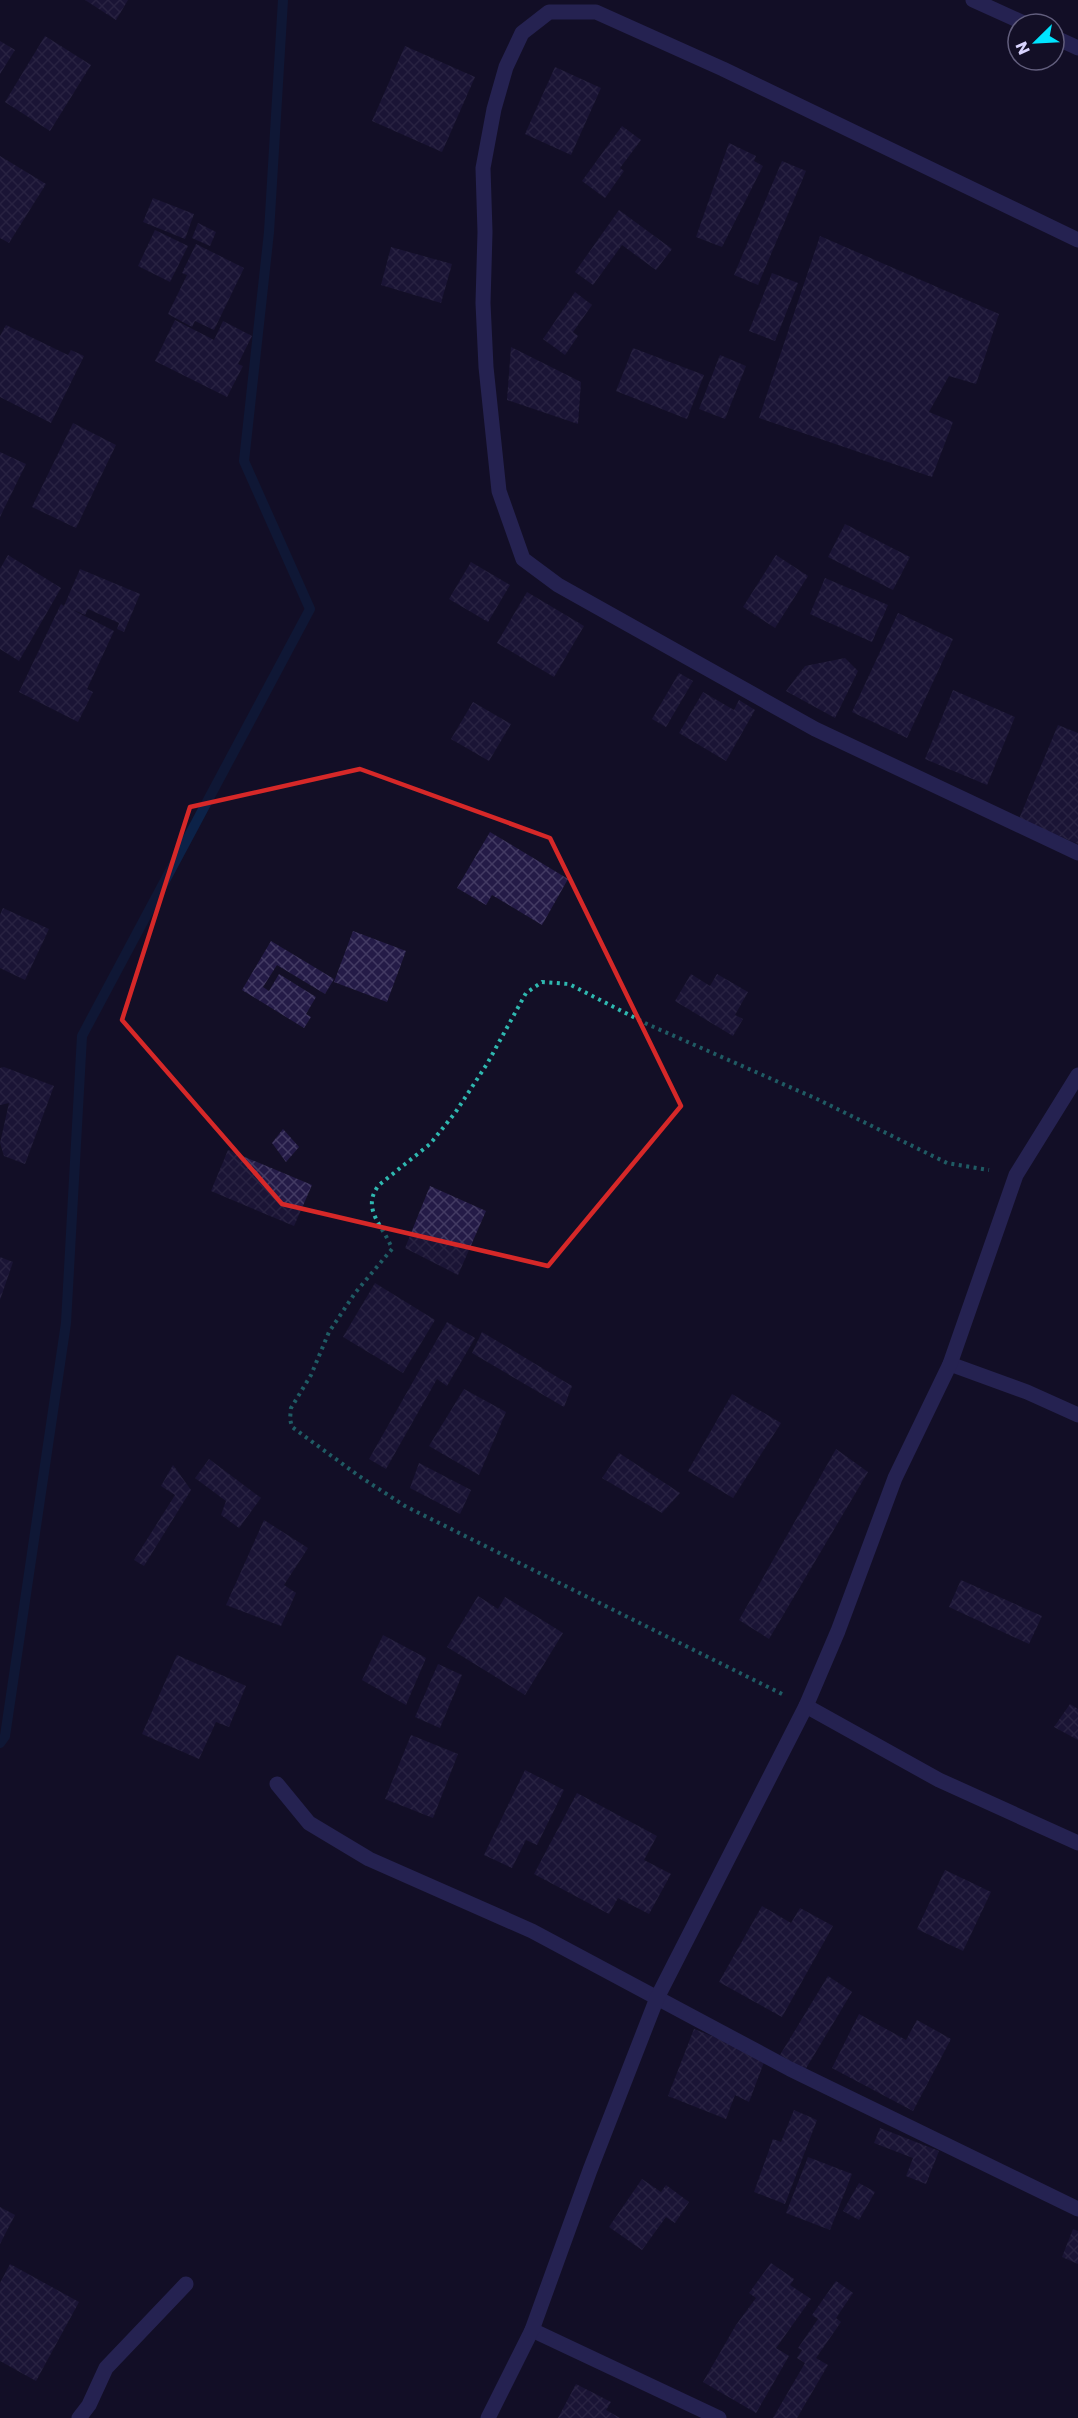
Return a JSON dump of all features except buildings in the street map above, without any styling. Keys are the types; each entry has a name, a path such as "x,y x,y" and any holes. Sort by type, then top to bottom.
{"street":[{"path":"973,0 1006,15"},
{"path":"1078,240 734,74 596,12 549,12 522,33 506,66 494,109 483,168 485,232 483,303 489,398 499,490 523,559 567,591 815,729 1078,853"},
{"path":"488,2418 532,2330 590,2170 657,1998 806,1706 838,1631 895,1478 950,1364 1016,1175 1078,1075"},
{"path":"950,1364 1027,1392 1078,1415"},
{"path":"806,1706 939,1780 1078,1843"},
{"path":"277,1784 309,1823 369,1859 532,1931 790,2069 1078,2209"},
{"path":"79,2418 90,2405 106,2368 186,2284"},
{"path":"532,2330 719,2418"}],"path":[{"path":"806,1706 405,1506 292,1427 291,1408 311,1375 329,1332 355,1293 392,1249 376,1219 371,1204 373,1192 430,1144 488,1064 526,993 542,982 569,984 647,1024 817,1099 947,1163 1016,1175"}],"highlighted area":[{"path":"360,769 550,838 681,1106 548,1266 282,1204 122,1020 190,807"}],"waterway":[{"path":"0,1743 5,1736 66,1323 82,1036 310,609 244,461 269,232 283,0"}]}
